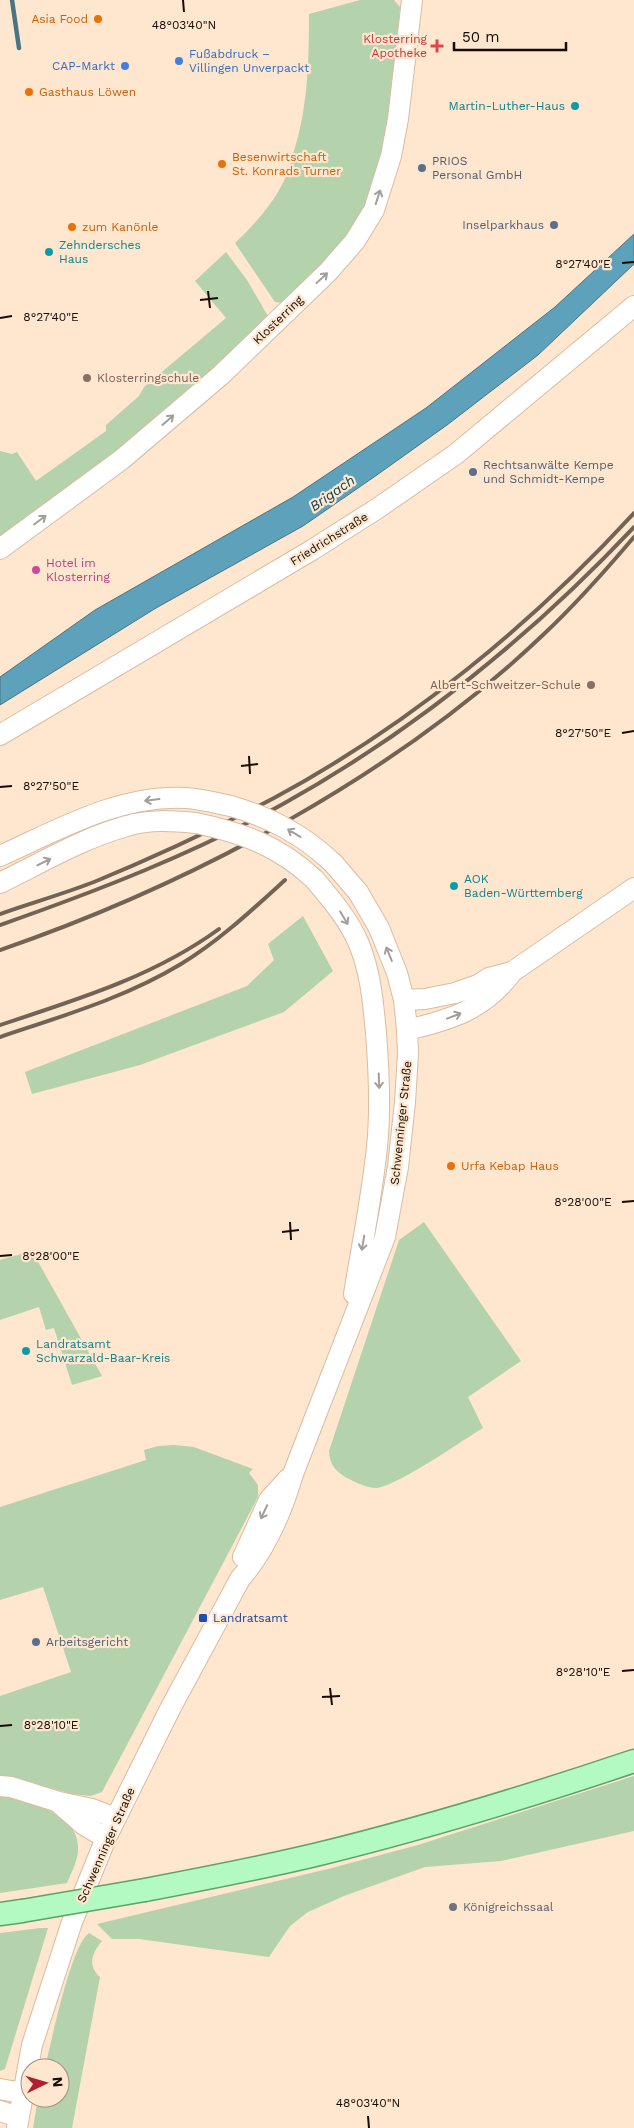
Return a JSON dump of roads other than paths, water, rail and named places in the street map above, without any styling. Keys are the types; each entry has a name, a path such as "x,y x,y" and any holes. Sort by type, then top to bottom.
{"main road":[{"name":"Klosterring","path":"0,549 121,460 221,374 328,272 356,241 374,210 391,156 398,119 412,0"},
{"name":"Friedrichstraße","path":"0,736 312,550 378,508 456,454 634,306"},
{"name":"Schwenninger Straße","path":"0,856 80,820 121,806 151,799 185,798 231,806 264,816 296,833 318,849 358,892 378,928 397,973 404,1000 408,1054 398,1168 385,1237 293,1474 269,1500 242,1557 240,1579 170,1709 106,1838 72,1922 29,2058"},
{"name":"Schwenninger Straße","path":"0,882 93,837 128,825 164,821 196,824 239,833 273,848 298,864 314,879 336,906 359,943 371,980 378,1054 379,1094 377,1147 368,1214 346,1335"},
{"path":"407,1030 458,1015 478,1004 500,988 512,972 634,888"},
{"path":"404,1000 425,999 455,993 478,985 489,978 512,972"},
{"path":"8,1913 145,1890 288,1861 402,1833 634,1761"},
{"path":"0,1786 11,1787 58,1802 92,1808 115,1818"},
{"path":"58,1802 84,1824 106,1838"},
{"path":"0,2089 20,2093"},
{"name":"Schwenninger Straße","path":"12,2119 20,2098"}],"water":[{"name":"Brigach","path":"634,234 634,264 538,355 447,425 303,526 156,608 0,705 0,677 95,610 293,497 426,408 555,307"}],"waterway":[{"path":"12,0 19,48"}],"railway":[{"path":"0,914 71,891 162,853 274,798 324,770 420,706 466,670 553,595 634,513"},
{"path":"0,925 108,885 179,855 249,822 331,776 379,745 469,679 554,606 634,527"},
{"path":"0,950 73,923 218,858 289,820 359,778 425,733 487,684 545,633 602,574 634,537"},
{"path":"0,1037 115,997 160,976 209,945 235,925 285,880"},
{"path":"0,1025 113,986 141,974 168,961 219,929"}],"place":[{"name":"Asia Food","path":"98,19"},
{"name":"Klosterring Apotheke","path":"437,46"},
{"name":"Fußabdruck – Villingen Unverpackt","path":"179,61"},
{"name":"CAP-Markt","path":"125,66"},
{"name":"Gasthaus Löwen","path":"29,92"},
{"name":"Martin-Luther-Haus","path":"575,106"},
{"name":"Besenwirtschaft St. Konrads Turner","path":"222,164"},
{"name":"PRIOS Personal GmbH","path":"422,168"},
{"name":"Inselparkhaus","path":"554,225"},
{"name":"zum Kanönle","path":"72,227"},
{"name":"Zehndersches Haus","path":"49,252"},
{"name":"Klosterringschule","path":"87,378"},
{"name":"Rechtsanwälte Kempe und Schmidt-Kempe","path":"473,472"},
{"name":"Hotel im Klosterring","path":"36,570"},
{"name":"Albert-Schweitzer-Schule","path":"591,685"},
{"name":"AOK Baden-Württemberg","path":"454,886"},
{"name":"Urfa Kebap Haus","path":"451,1166"},
{"name":"Landratsamt Schwarzald-Baar-Kreis","path":"26,1351"},
{"name":"Landratsamt","path":"203,1618"},
{"name":"Arbeitsgericht","path":"36,1642"},
{"name":"Königreichssaal","path":"453,1907"}]}
